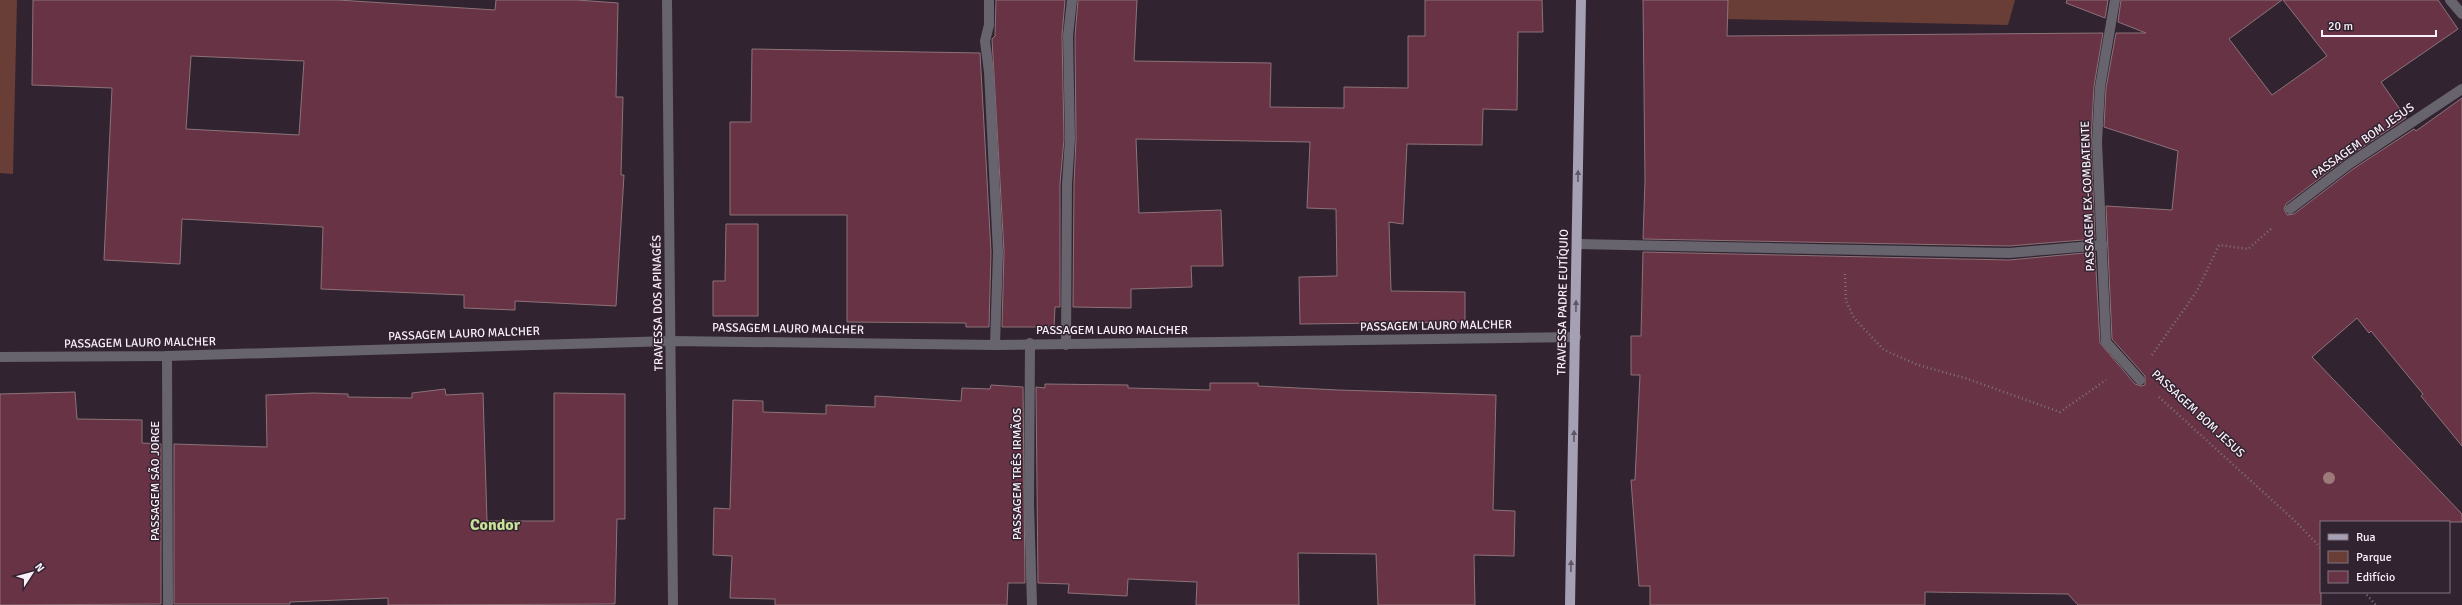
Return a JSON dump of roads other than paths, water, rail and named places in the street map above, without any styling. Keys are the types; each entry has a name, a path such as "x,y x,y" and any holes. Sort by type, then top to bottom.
{"main road":[{"name":"TRAVESSA PADRE EUTÍQUIO","path":"1570,605 1581,0"}],"street":[{"name":"TRAVESSA DOS APINAGÉS","path":"667,0 672,341 673,605"},
{"path":"989,0 989,25 985,41 989,72 998,252 995,345"},
{"path":"1066,345 1067,184 1070,139 1068,36 1072,0"},
{"name":"PASSAGEM EX-COMBATENTE","path":"2115,0 2100,87 2097,142 2106,342 2140,380"},
{"path":"2450,0 2462,14"},
{"name":"PASSAGEM BOM JESUS","path":"2290,209 2349,164 2462,89"},
{"path":"1577,244 2009,253 2102,244"},
{"name":"PASSAGEM LAURO MALCHER","path":"0,357 167,356 672,341 995,345 1030,343 1066,345 1576,337"},
{"name":"PASSAGEM TRÊS IRMÃOS","path":"1030,343 1029,503 1032,605"},
{"name":"PASSAGEM SÃO JORGE","path":"167,356 168,605"}],"district":[{"name":"Condor","path":"495,525"}]}
